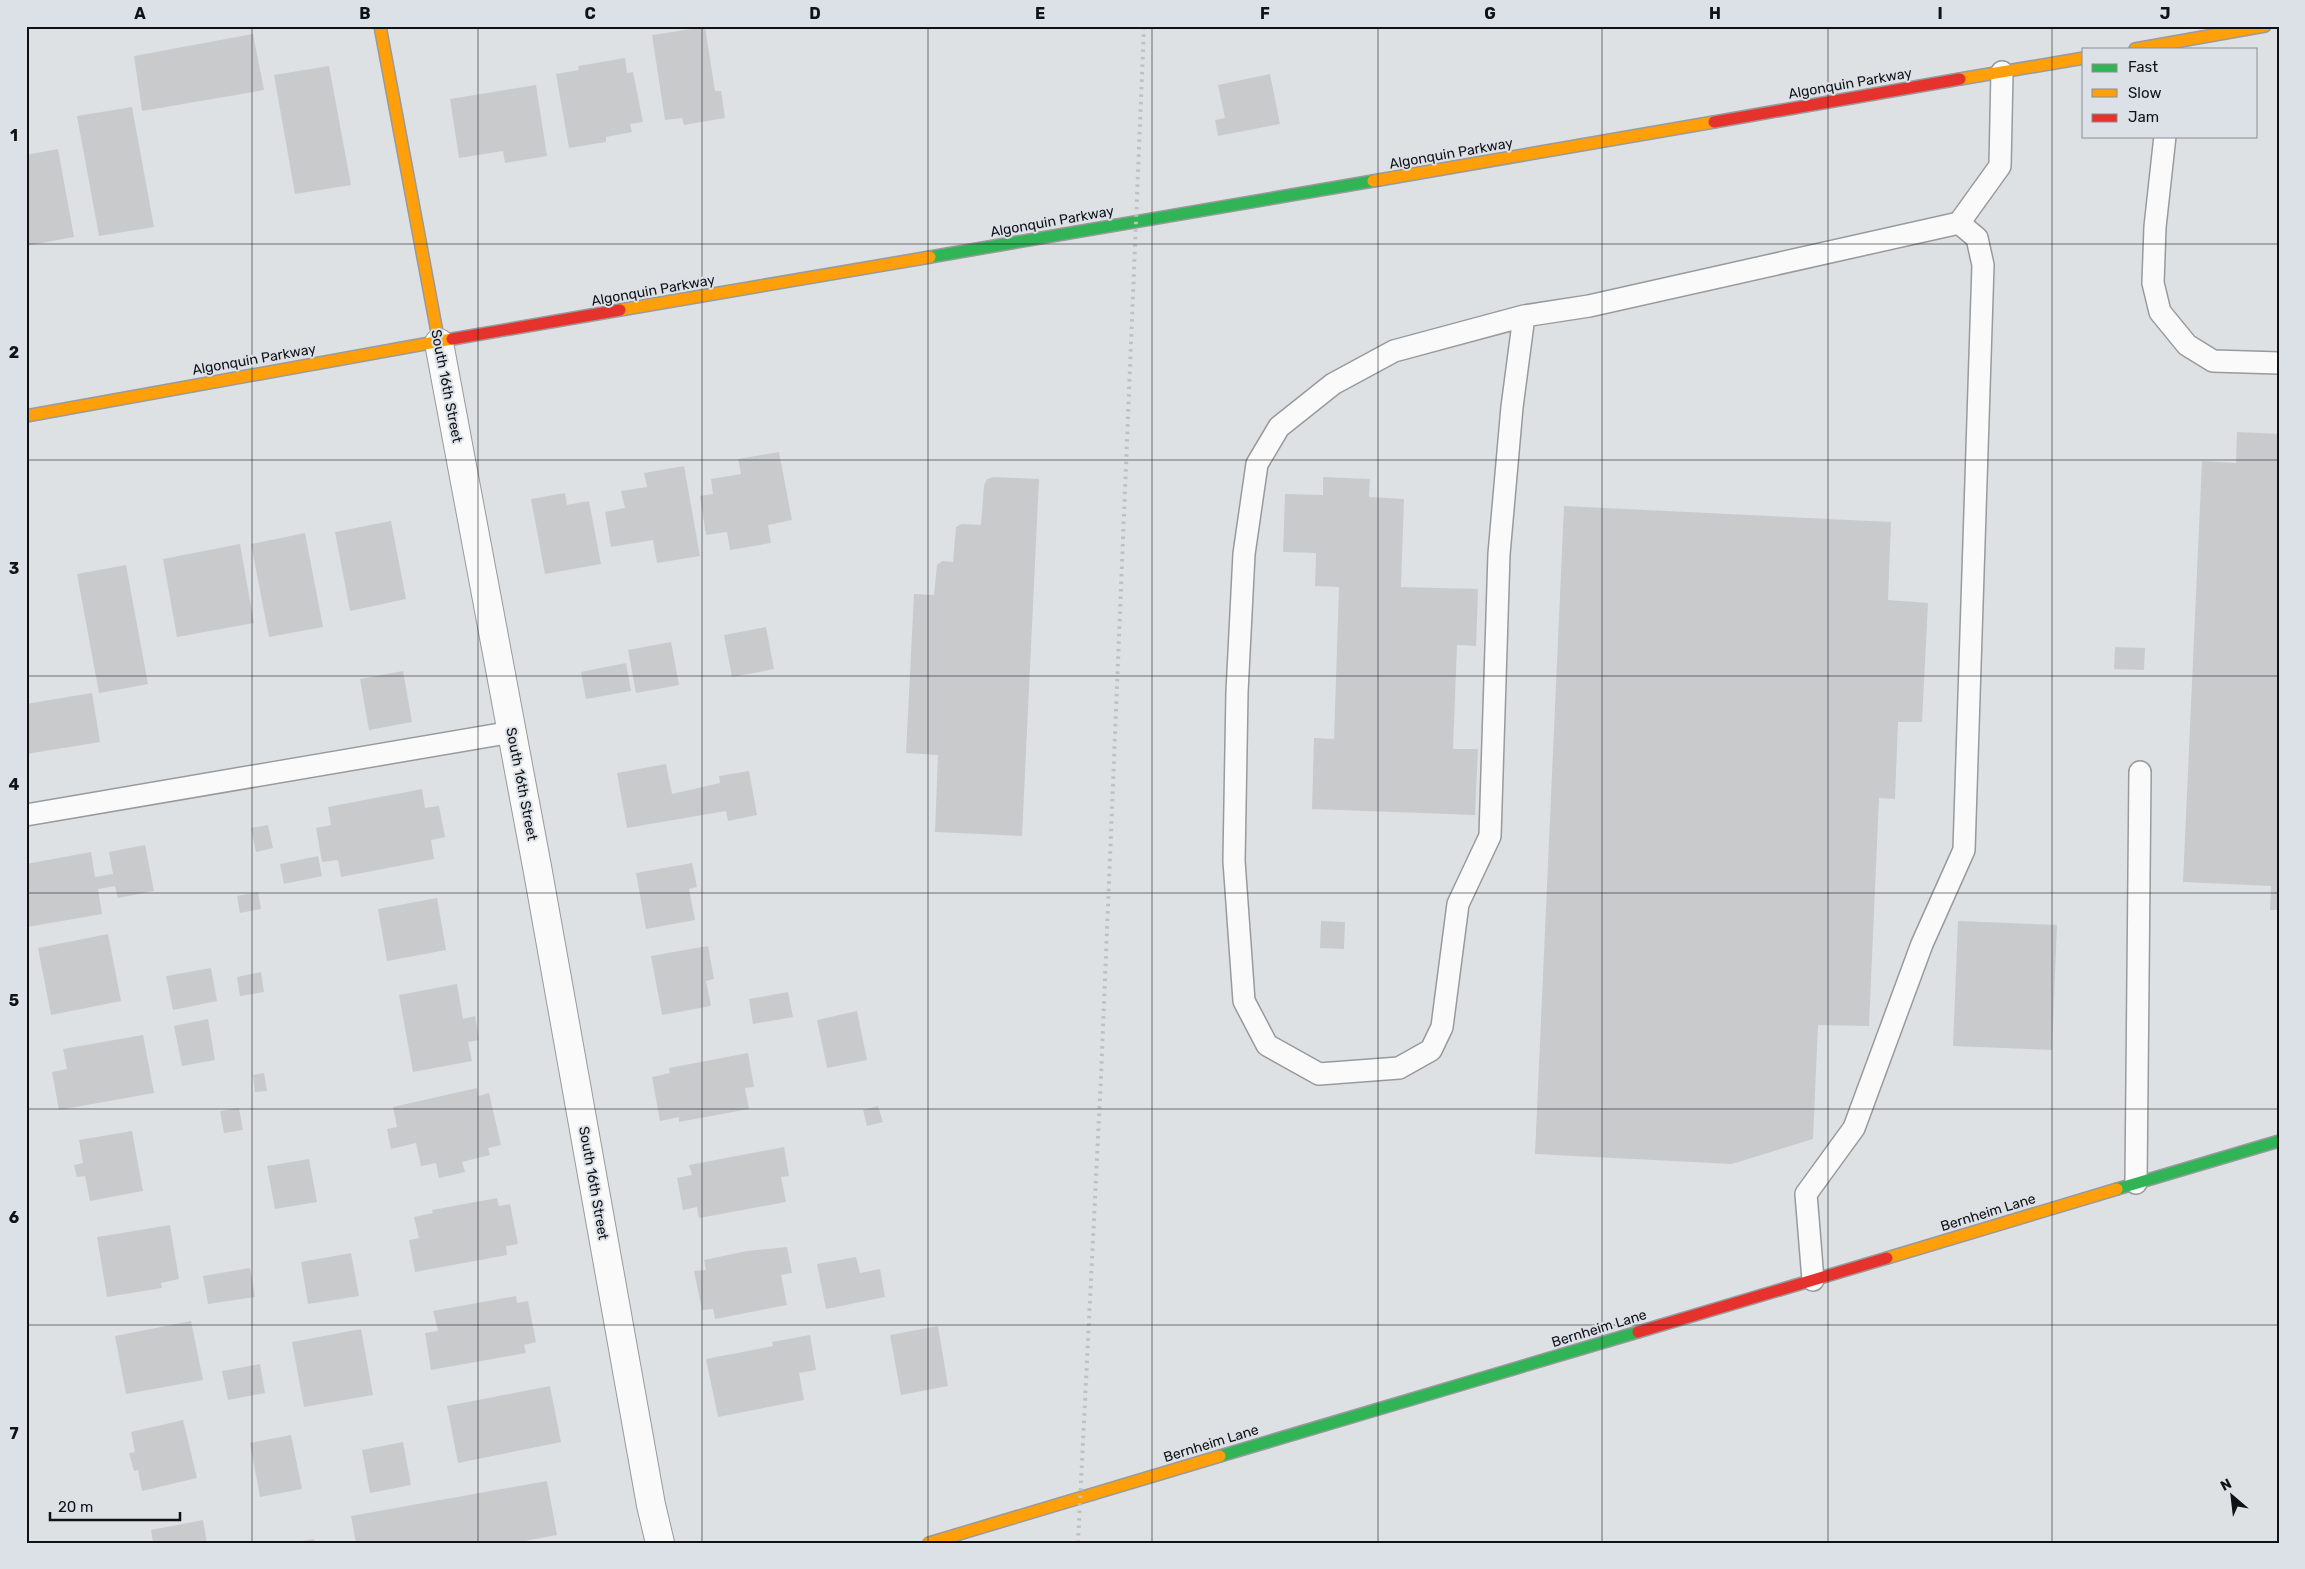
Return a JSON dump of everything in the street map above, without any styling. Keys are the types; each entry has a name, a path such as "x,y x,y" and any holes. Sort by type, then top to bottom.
{"main road":[{"name":"South 16th Street","path":"380,26 438,343"},
{"path":"2140,48 2266,26"},
{"name":"Algonquin Parkway","path":"26,416 262,372 2082,58"},
{"name":"Bernheim Lane","path":"929,1543 2279,1141"}],"street":[{"name":"South 16th Street","path":"438,343 512,732 651,1504 660,1543"}],"lane":[{"path":"1524,316 1512,408 1499,554 1490,836 1458,904 1442,1027 1431,1050 1399,1068 1319,1074 1267,1045 1244,1001 1234,861 1237,692 1244,554 1257,464 1279,427 1342,379 1394,351 1524,316 1589,306 1959,223 2000,166 2002,72"},
{"path":"2165,138 2155,227 2153,283 2160,312 2187,345 2213,361 2279,363"},
{"path":"1813,1280 1806,1194 1854,1128 1922,944 1964,850 1983,265 1977,238 1959,223"},
{"path":"26,815 512,732"},
{"path":"2136,1183 2140,772"}],"building":[{"path":"705,27 715,91 721,91 725,118 684,125 682,118 665,120 652,35"},
{"path":"253,34 264,90 142,111 134,56"},
{"path":"625,58 627,73 633,72 643,122 630,124 632,132 606,137 606,142 569,148 556,74 579,70 578,66"},
{"path":"329,66 351,185 295,194 274,75"},
{"path":"1270,74 1280,124 1218,136 1215,120 1225,118 1218,85"},
{"path":"536,85 547,156 505,163 503,151 459,158 450,99"},
{"path":"132,107 154,227 99,236 77,116"},
{"path":"58,149 74,237 26,246 26,155"},
{"path":"2237,432 2279,434 2279,910 2270,910 2271,886 2183,882 2202,461 2236,463"},
{"path":"779,452 792,520 768,525 771,543 730,550 727,532 706,535 700,496 713,494 711,479 741,474 738,459"},
{"path":"684,466 700,556 657,563 653,540 611,547 605,512 625,508 621,491 647,487 644,473"},
{"path":"993,477 1039,479 1022,836 935,832 938,755 906,753 914,594 934,595 937,565 942,561 953,562 956,527 962,524 981,525 984,485 987,479"},
{"path":"1323,477 1370,479 1369,497 1404,499 1401,587 1478,589 1476,646 1457,645 1453,749 1478,749 1475,815 1312,809 1314,738 1334,739 1339,587 1315,586 1316,553 1283,552 1285,494 1323,495"},
{"path":"565,493 567,505 589,501 601,564 545,574 531,499"},
{"path":"1564,506 1891,522 1888,600 1928,603 1922,722 1898,722 1895,799 1879,798 1869,1026 1818,1025 1813,1139 1732,1164 1535,1154"},
{"path":"391,521 406,599 350,611 335,532"},
{"path":"305,533 323,627 269,637 251,544"},
{"path":"240,544 254,623 177,637 163,559"},
{"path":"126,565 148,684 99,693 77,574"},
{"path":"766,627 774,669 732,677 724,635"},
{"path":"671,642 679,685 636,693 628,650"},
{"path":"2115,647 2145,648 2144,670 2114,669"},
{"path":"626,663 631,691 586,699 581,672"},
{"path":"403,671 412,722 369,730 360,679"},
{"path":"92,693 100,742 26,754 26,704"},
{"path":"666,764 672,794 720,783 719,776 749,771 757,815 728,821 726,811 627,828 617,773"},
{"path":"422,789 425,808 439,806 445,837 431,840 434,859 341,877 338,860 322,862 316,828 331,825 328,807"},
{"path":"268,825 273,848 256,852 251,828"},
{"path":"145,845 154,891 118,898 115,886 98,889 102,914 27,927 26,864 91,852 95,877 113,874 109,852"},
{"path":"318,856 322,876 284,884 280,864"},
{"path":"692,863 697,887 689,889 695,920 646,929 636,873"},
{"path":"258,892 261,909 240,913 237,896"},
{"path":"437,898 446,950 387,961 378,909"},
{"path":"1321,921 1345,922 1344,949 1320,948"},
{"path":"1958,921 2057,925 2052,1050 1953,1046"},
{"path":"108,934 121,1001 51,1015 38,948"},
{"path":"708,946 714,979 706,981 711,1006 662,1015 651,956"},
{"path":"211,968 217,1001 173,1010 166,976"},
{"path":"261,972 264,992 240,996 237,977"},
{"path":"457,984 463,1019 475,1016 479,1040 468,1042 472,1061 413,1072 399,995"},
{"path":"788,992 793,1017 753,1024 749,999"},
{"path":"857,1011 867,1060 827,1068 817,1020"},
{"path":"208,1019 215,1060 182,1066 174,1026"},
{"path":"143,1035 154,1093 59,1110 52,1072 67,1069 63,1049"},
{"path":"748,1053 754,1087 745,1088 749,1109 679,1122 679,1117 660,1121 652,1077 670,1073 669,1068"},
{"path":"264,1073 267,1091 255,1092 253,1075"},
{"path":"477,1088 478,1096 489,1093 501,1145 488,1148 490,1155 462,1162 465,1172 439,1178 436,1163 421,1166 416,1143 391,1149 387,1129 397,1127 393,1107"},
{"path":"878,1106 883,1122 867,1126 863,1110"},
{"path":"239,1108 243,1130 224,1133 220,1111"},
{"path":"132,1131 143,1191 90,1201 85,1176 77,1177 74,1165 83,1163 79,1140"},
{"path":"784,1147 789,1176 781,1177 786,1202 699,1218 697,1207 683,1210 677,1178 692,1175 689,1165"},
{"path":"309,1159 317,1202 275,1209 267,1166"},
{"path":"497,1198 499,1206 510,1204 518,1244 506,1246 507,1255 415,1272 409,1240 419,1238 414,1217 433,1213 432,1210"},
{"path":"170,1225 179,1279 161,1283 162,1288 107,1297 97,1237"},
{"path":"787,1247 792,1273 781,1275 787,1305 715,1319 713,1309 702,1310 694,1271 706,1270 704,1260 747,1251"},
{"path":"351,1253 359,1296 308,1304 301,1262"},
{"path":"856,1257 860,1273 880,1269 885,1297 826,1309 817,1264"},
{"path":"250,1268 255,1297 208,1304 203,1276"},
{"path":"516,1296 517,1303 528,1301 536,1342 524,1345 526,1353 431,1370 425,1333 438,1331 433,1311"},
{"path":"191,1321 203,1380 126,1394 115,1336"},
{"path":"938,1326 948,1386 901,1395 890,1335"},
{"path":"361,1329 373,1395 304,1407 292,1342"},
{"path":"810,1335 816,1370 799,1373 804,1400 718,1417 706,1359 773,1346 772,1342"},
{"path":"260,1364 265,1393 228,1400 222,1371"},
{"path":"550,1386 561,1442 458,1463 447,1406"},
{"path":"183,1420 197,1478 142,1491 138,1470 134,1471 129,1453 135,1452 131,1432"},
{"path":"291,1435 302,1489 260,1497 250,1443"},
{"path":"403,1442 411,1485 370,1493 362,1450"},
{"path":"547,1481 557,1535 514,1543 356,1543 351,1516"},
{"path":"203,1520 207,1543 153,1543 151,1530"},
{"path":"314,1539 315,1543 295,1543 295,1542"}],"railway":[{"path":"1078,1543 1101,1077 1144,26"}],"traffic: fast":[{"path":"930,257 1373,181"},
{"path":"2117,1189 2279,1141"},
{"path":"1220,1456 1638,1332"}],"traffic: slow":[{"path":"380,26 439,343"},
{"path":"2141,48 2265,26"},
{"path":"1960,79 2082,58"},
{"path":"1373,181 1714,122"},
{"path":"620,310 930,257"},
{"path":"26,416 452,339"},
{"path":"1887,1258 2117,1189"},
{"path":"929,1543 1220,1456"}],"traffic: jam":[{"path":"1714,122 1960,79"},
{"path":"452,339 620,310"},
{"path":"1638,1332 1887,1258"}]}
